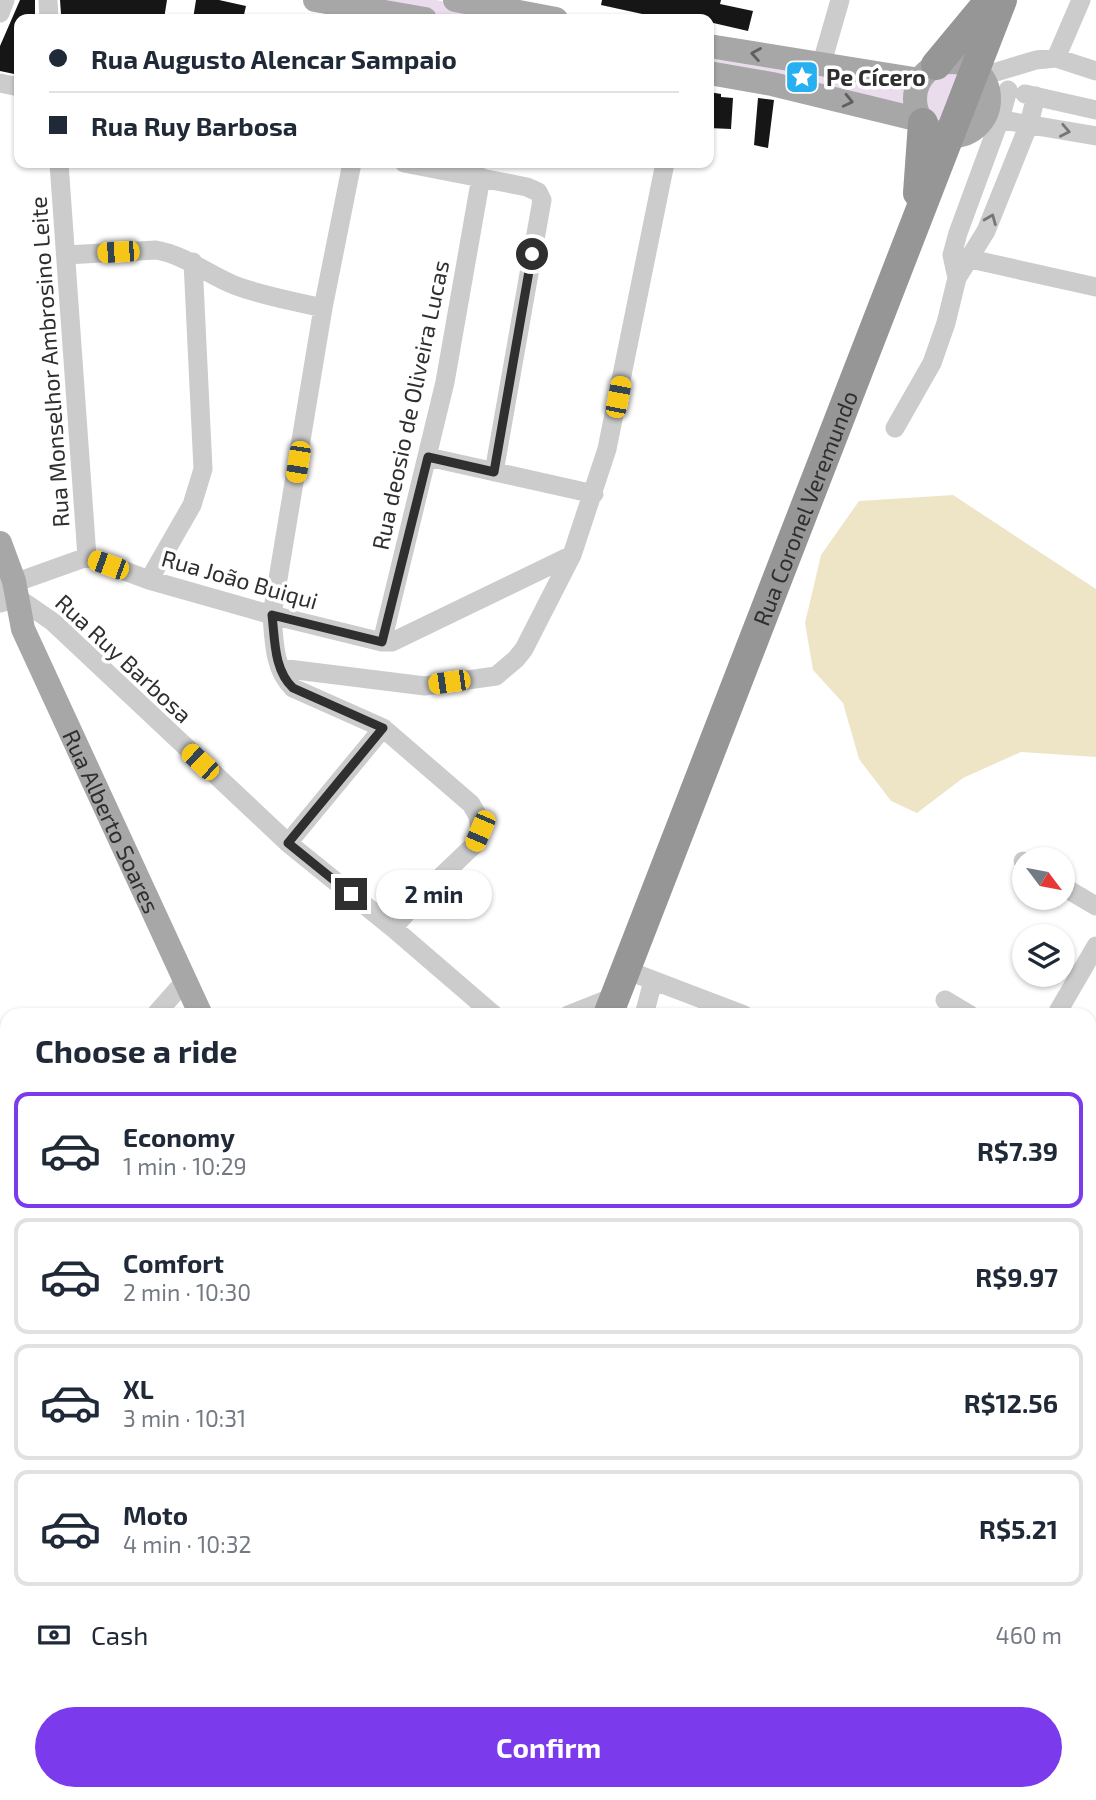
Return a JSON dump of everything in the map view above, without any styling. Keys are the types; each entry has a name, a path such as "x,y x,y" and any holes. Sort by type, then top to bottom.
{"highway":[{"path":"928,73 990,0"},
{"path":"931,126 988,80 1002,0"},
{"name":"Rua Coronel Veremundo","path":"626,991 918,223 918,176 931,126"}],"main road":[{"path":"315,0 378,14"},
{"path":"455,0 529,14"},
{"path":"714,47 821,66 928,73 950,61 963,63 988,80 993,118 959,136 931,126 772,84 714,74"},
{"path":"928,73 915,100 931,126"},
{"name":"Rua Alberto Soares","path":"0,543 6,594 198,1008"}],"street":[{"path":"0,13 5,0"},
{"path":"821,66 840,0"},
{"path":"1056,58 1081,0"},
{"path":"988,80 1035,60 1056,58 1096,71"},
{"path":"988,80 1036,96 1096,110"},
{"path":"960,257 986,231 1029,124 1036,96"},
{"path":"895,428 932,363 946,323 960,257 958,233 993,118 1096,136"},
{"name":"Rua Monselhor Ambrosino Leite","path":"59,168 87,557"},
{"path":"351,168 323,308 272,615 279,668 285,681 293,688 383,728 471,804 478,816 480,831 474,845 393,928"},
{"path":"432,168 527,187 538,192 542,200 494,472"},
{"path":"279,668 425,686 496,676 524,649 572,555 594,494 607,449 664,168"},
{"name":"Rua deosio de Oliveira Lucas","path":"382,642 445,382 481,177"},
{"path":"66,255 156,250 193,262 238,286 323,308"},
{"path":"960,257 1096,287"},
{"path":"149,580 192,505 203,469 193,262"},
{"path":"428,457 594,494"},
{"path":"382,642 392,642 572,555"},
{"path":"6,594 87,557"},
{"name":"Rua João Buiqui","path":"87,557 149,580 272,615 382,642"},
{"name":"Rua Ruy Barbosa","path":"6,594 53,622 288,843 486,1008"},
{"path":"288,843 383,728"},
{"path":"1075,894 1096,906"},
{"path":"1060,1008 1096,946"},
{"path":"161,1008 185,981"},
{"path":"626,991 639,1008"},
{"path":"585,1008 626,991 710,1008"},
{"path":"945,1000 958,1008"}],"shaded area":[{"path":"344,0 436,0 513,14 421,14"},
{"path":"714,51 914,85 910,109 714,69"},
{"path":"952,68 967,73 946,124 930,113 925,104 924,92 930,78"},
{"path":"953,495 1096,589 1096,757 1021,752 963,778 917,813 891,801 859,759 843,703 813,670 805,623 821,555 859,501"}],"building":[{"path":"20,0 35,0 35,14 14,14 14,74 0,71 0,46"},
{"path":"60,0 167,0 165,14 61,14"},
{"path":"196,0 219,0 246,6 244,14 194,14"},
{"path":"602,0 721,0 720,4 753,11 748,31 714,23 714,14 642,14 601,5"},
{"path":"714,93 721,94 721,97 733,98 731,129 714,128"},
{"path":"758,98 774,100 768,148 754,145"}],"place":[{"name":"Pe Cícero","path":"802,77"}],"route":[{"path":"351,894 288,843 383,728 293,688 285,681 279,668 272,615 382,642 428,457 494,472 532,254"}]}
